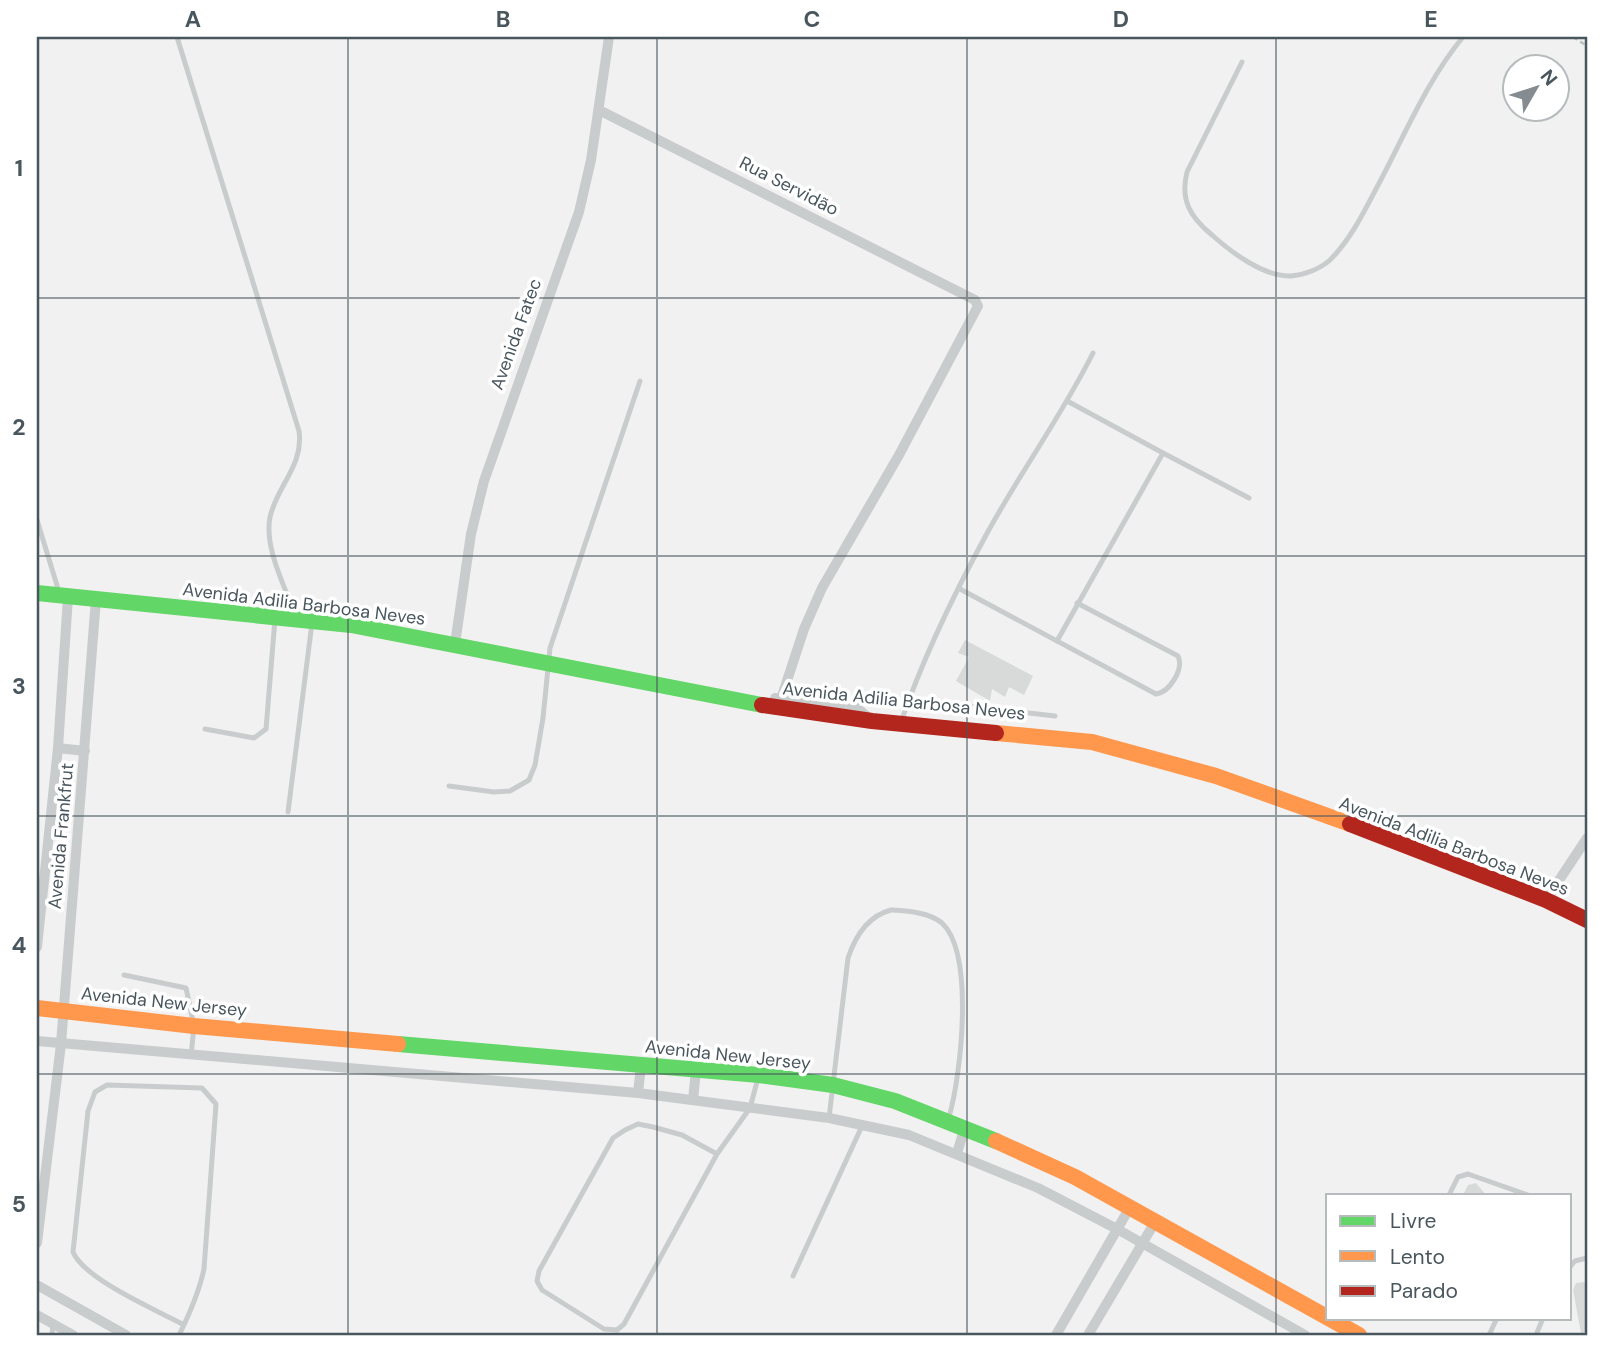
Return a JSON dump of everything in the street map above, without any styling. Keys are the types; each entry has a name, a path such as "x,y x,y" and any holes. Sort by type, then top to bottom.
{"street":[{"name":"Avenida Fatec","path":"455,644 471,534 484,481 579,212 599,110 608,37"},
{"name":"Rua Servidão","path":"599,110 975,300 977,313 822,587 804,629 782,696"},
{"name":"Avenida Adilia Barbosa Neves","path":"37,593 276,615 455,644 764,705 872,721 983,729 1092,742 1174,762 1401,843 1546,900 1587,920"},
{"name":"Avenida Frankfrut","path":"37,947 58,748 64,596"},
{"name":"Avenida Frankfrut","path":"37,1243 61,1044 96,599"},
{"path":"764,705 782,696 855,706 872,721"},
{"path":"58,748 85,751"},
{"path":"1546,900 1587,838"},
{"name":"Avenida New Jersey","path":"37,1008 194,1026 759,1075 832,1085 895,1101 965,1126 1030,1155 1130,1207 1326,1317"},
{"path":"37,1041 638,1093 830,1118 909,1135 1038,1188 1117,1228 1305,1335"},
{"path":"638,1093 641,1066"},
{"path":"693,1100 696,1070"},
{"path":"957,1153 965,1126"},
{"path":"1056,1335 1130,1207"},
{"path":"1088,1335 1155,1222"},
{"path":"37,1285 126,1335"},
{"path":"37,1315 52,1330 73,1335"},
{"name":"Avenida New Jersey","path":"1332,1320 1359,1335"}],"lane":[{"path":"177,37 299,431 299,452 273,507 269,527 270,544 304,619 288,812"},
{"path":"1456,37 1456,45"},
{"path":"1242,61 1187,172 1183,188 1185,204 1201,226 1226,248 1272,272 1289,276 1308,272 1328,262 1347,240 1456,45 1463,37"},
{"path":"901,724 986,536 1069,402 1093,353"},
{"path":"449,786 494,792 510,791 529,779 535,765 549,679 547,661 640,381"},
{"path":"1069,402 1249,498"},
{"path":"1057,641 1163,453"},
{"path":"37,520 64,596"},
{"path":"37,548 44,545"},
{"path":"960,589 1156,694 1163,693 1170,686 1181,660 1178,656 1077,603"},
{"path":"205,729 254,738 266,729 276,615"},
{"path":"910,699 1055,716"},
{"path":"830,1118 846,971 853,944 869,922 882,912 903,911 928,915 942,923 955,941 962,975 959,1066 948,1120"},
{"path":"124,975 186,988 194,1026 191,1056"},
{"path":"717,1154 682,1135 638,1124 613,1138 539,1271 537,1280 542,1290 604,1329 617,1330 624,1324 717,1154 750,1108 759,1075"},
{"path":"178,1335 184,1325 204,1269 216,1104 202,1088 107,1085 95,1092 88,1111 72,1252 83,1266 100,1278 184,1325"},
{"path":"793,1276 862,1126"},
{"path":"1450,1194 1458,1177 1468,1174 1525,1194"}],"path":[{"path":"1573,37 1587,46"}],"building":[{"path":"965,640 1033,676 1024,695 1009,687 1005,697 992,689 990,701 956,681 969,657 958,653"},
{"path":"1476,1183 1485,1194 1464,1194 1468,1185"},
{"path":"1576,1283 1587,1284 1587,1332 1581,1333 1573,1290"}],"traffic: fast":[{"path":"37,593 351,625 762,705"},
{"path":"398,1044 759,1075 833,1085 895,1101 996,1141"}],"traffic: slow":[{"path":"996,733 1092,742 1216,776 1350,824"},
{"path":"37,1008 194,1026 398,1044"},
{"path":"996,1141 1075,1177 1326,1317"},
{"path":"1332,1320 1359,1335"}],"traffic: jam":[{"path":"762,705 872,721 996,733"},
{"path":"1350,824 1546,900 1587,920"}]}
